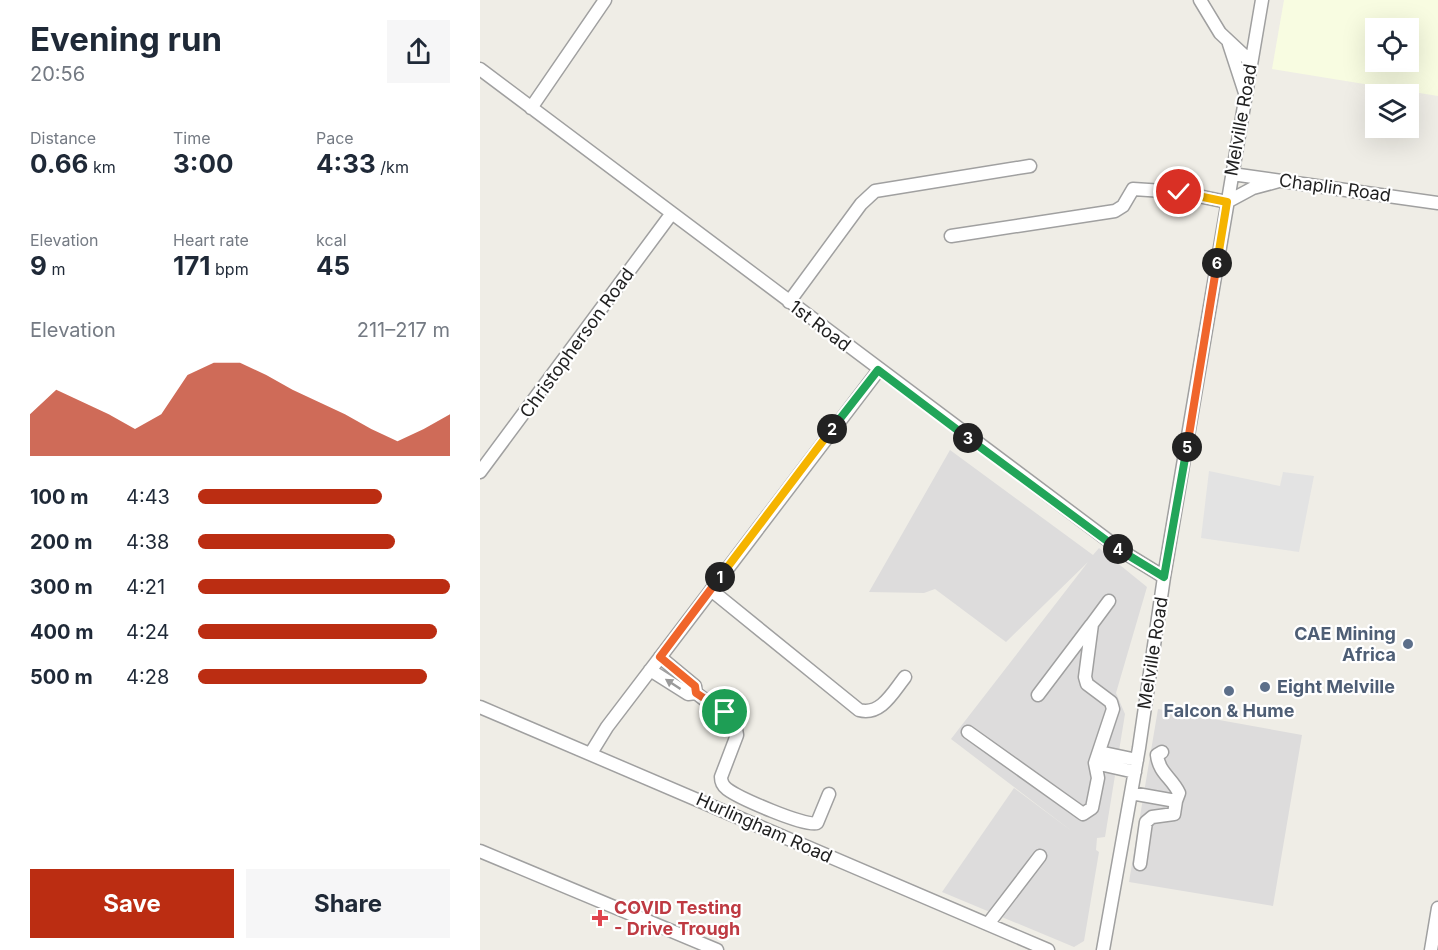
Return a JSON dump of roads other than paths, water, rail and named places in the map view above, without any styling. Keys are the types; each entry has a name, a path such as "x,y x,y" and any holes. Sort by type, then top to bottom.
{"street":[{"path":"531,108 605,0"},
{"path":"1200,0 1229,44 1245,94"},
{"name":"Melville Road","path":"1102,950 1136,766 1164,577 1262,0"},
{"path":"1229,44 1251,62"},
{"name":"1st Road","path":"480,69 878,370 1125,553 1164,577"},
{"path":"789,302 861,204 875,192 1030,166"},
{"name":"Chaplin Road","path":"1232,174 1438,203"},
{"path":"951,236 1115,211 1123,206 1133,189 1179,192 1227,202 1253,188 1279,181"},
{"name":"Christopherson Road","path":"480,472 672,213"},
{"path":"591,753 650,670 878,370"},
{"path":"711,590 859,710 867,712 878,708 905,677"},
{"path":"1038,695 1109,601"},
{"path":"968,732 1083,814 1092,808 1098,778 1097,758 1113,709 1111,702 1087,684 1085,677 1092,624"},
{"path":"660,657 695,686 696,693"},
{"path":"650,670 688,694 696,693 725,712 737,727 737,735 721,777 727,789 795,820 813,825 817,823 829,794"},
{"name":"Hurlingham Road","path":"480,707 1048,950"},
{"path":"1140,864 1146,822 1152,817 1174,814 1179,793 1174,783 1164,776 1158,764 1157,755 1162,752"},
{"path":"1097,758 1136,766"},
{"path":"1131,794 1176,801"},
{"path":"480,851 717,950"},
{"path":"988,924 1040,856"},
{"path":"1431,950 1438,908"}],"place":[{"name":"CAE Mining Africa","path":"1408,644"},
{"name":"Eight Melville","path":"1265,687"},
{"name":"Falcon & Hume","path":"1229,691"},
{"name":"COVID Testing - Drive Trough","path":"600,918"}]}
